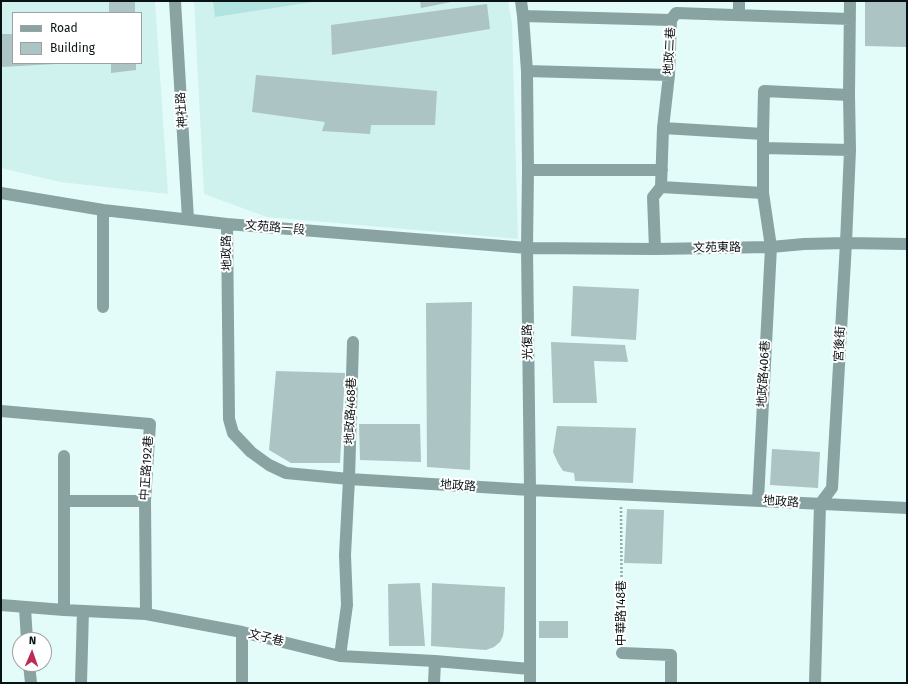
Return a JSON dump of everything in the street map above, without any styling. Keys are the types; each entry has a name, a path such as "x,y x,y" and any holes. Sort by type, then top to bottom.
{"street":[{"name":"神社路","path":"175,1 188,219"},
{"name":"光復路","path":"521,1 526,72 528,170 527,248 530,490 530,683"},
{"path":"738,15 739,1"},
{"name":"宮後街","path":"820,504 832,488 850,150 850,1"},
{"name":"地政二巷","path":"655,249 653,197 661,187 662,128 669,75 671,20 676,13 850,19"},
{"path":"523,16 671,20"},
{"path":"526,72 669,75"},
{"path":"771,247 763,193 764,90 849,95"},
{"path":"662,128 763,134"},
{"path":"763,148 850,150"},
{"path":"528,170 662,170"},
{"path":"661,187 763,193"},
{"name":"文苑路一段","path":"1,193 103,210 227,224 527,248"},
{"path":"102,306 103,210"},
{"name":"地政路","path":"227,224 229,419 233,433 251,452 269,465 286,473 348,479 530,490 907,508"},
{"name":"文苑東路","path":"527,248 655,249 771,247 804,244 846,243 907,244"},
{"name":"地政路406巷","path":"758,500 771,247"},
{"name":"地政路468巷","path":"340,656 347,605 345,556 353,342"},
{"name":"中正路192巷","path":"1,411 150,424 145,501 146,614"},
{"path":"64,456 64,610"},
{"path":"64,501 145,501"},
{"path":"815,683 820,504"},
{"name":"文子巷","path":"1,605 25,608 146,614 242,632 340,656 435,661 530,669"},
{"path":"25,608 26,632"},
{"path":"81,683 83,611"},
{"path":"242,632 242,683"},
{"name":"中華路148巷","path":"622,653 671,655 671,683"},
{"path":"434,683 435,661"},
{"path":"30,672 31,683"}],"path":[{"name":"中華路148巷","path":"621,494 622,653"}],"shaded area":[{"path":"1,1 155,1 168,194 60,182 1,168"},
{"path":"194,1 508,1 512,23 518,239 267,217 204,194"},
{"path":"213,1 319,1 215,17"}],"building":[{"path":"109,1 135,1 135,12 109,12"},
{"path":"420,1 451,1 451,2 421,8"},
{"path":"865,1 907,1 907,47 865,46"},
{"path":"487,4 490,29 332,55 331,25"},
{"path":"1,34 12,34 12,64 56,64 1,67"},
{"path":"111,64 136,64 136,70 111,73"},
{"path":"256,75 437,91 435,125 371,125 370,134 322,131 325,122 252,112"},
{"path":"573,286 639,289 636,340 571,336"},
{"path":"472,302 470,470 427,467 426,303"},
{"path":"551,342 625,345 628,362 594,361 597,403 553,403"},
{"path":"276,371 345,373 340,463 291,463 269,450"},
{"path":"359,424 420,424 421,462 360,460"},
{"path":"557,426 636,428 633,483 575,481 574,473 563,471 553,452"},
{"path":"772,449 820,452 818,488 770,485"},
{"path":"627,509 664,510 662,564 624,563"},
{"path":"420,583 425,646 389,646 388,584"},
{"path":"432,583 505,587 504,629 500,642 494,647 486,650 431,646"},
{"path":"539,621 568,621 568,638 539,638"}]}
